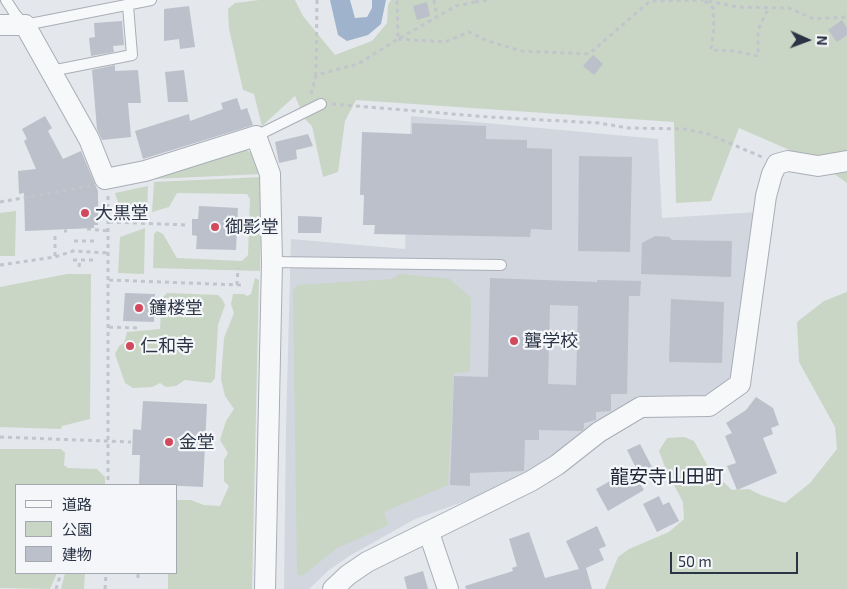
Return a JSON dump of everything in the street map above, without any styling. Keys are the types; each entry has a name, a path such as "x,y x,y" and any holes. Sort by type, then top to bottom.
{"street":[{"path":"0,25 25,26 89,139 105,179 145,171 256,136 270,174 272,262 265,589"},
{"path":"333,589 348,575 367,562 531,481 557,465 599,432 641,407 709,406 740,384 766,196 777,164 788,161 818,166 847,161"},
{"path":"428,533 448,589"}],"lane":[{"path":"6,0 25,26 150,0"},
{"path":"51,71 132,55 128,6"},
{"path":"256,136 321,104"},
{"path":"272,262 501,265"}],"path":[{"path":"317,0 316,75 358,64 398,38 456,6 488,0"},
{"path":"397,0 398,38"},
{"path":"434,0 437,18"},
{"path":"398,38 445,42 469,32 488,41 521,51 589,54 650,1 704,0 737,7 789,8 814,20 847,17"},
{"path":"704,0 713,8 714,28 711,50 734,51 758,56 758,30 769,8"},
{"path":"321,104 383,107 490,118 599,123 628,128 685,129 708,134 777,164"},
{"path":"0,202 98,184"},
{"path":"107,192 109,222 110,441 108,484"},
{"path":"109,222 187,225"},
{"path":"87,229 109,231"},
{"path":"55,236 55,257"},
{"path":"74,241 95,241"},
{"path":"0,265 55,257 73,251 109,252"},
{"path":"73,260 95,260"},
{"path":"79,267 80,260"},
{"path":"109,280 239,285 238,268"},
{"path":"109,327 137,328"},
{"path":"0,437 131,442"},
{"path":"56,589 61,574"},
{"path":"105,589 106,574"}],"shaded area":[{"name":"聾学校","path":"411,116 658,139 662,218 758,212 736,368 728,385 706,397 643,397 543,468 488,493 415,519 351,555 329,570 309,589 284,589 291,239 405,249"}],"green space":[{"path":"259,0 295,0 303,16 335,55 372,41 387,23 388,5 391,0 847,0 847,183 817,162 739,128 711,201 676,203 674,122 356,100 345,121 338,172 323,177 312,126 305,119 295,96 262,126 254,94 243,90 229,29 228,9 235,3"},
{"path":"246,150 254,154 262,174 153,179 152,176 236,151"},
{"path":"262,177 260,271 153,268 154,234 157,231 163,234 177,258 242,261 248,255 250,199 247,194 177,193 169,207 152,212 154,182"},
{"path":"148,186 147,217 122,215 115,193"},
{"path":"16,211 15,256 0,256 0,213"},
{"path":"145,228 144,274 118,273 120,237"},
{"path":"67,274 91,274 90,419 62,426 61,429 0,427 0,287"},
{"path":"400,274 450,279 471,298 470,372 454,373 448,485 384,512 388,525 336,549 302,576 297,574 293,291 298,285 392,279"},
{"path":"255,278 259,280 252,589 168,589 168,574 178,574 178,500 191,500 204,505 220,506 229,486 224,481 224,460 228,453 220,440 226,421 234,409 225,396 221,379 224,338 234,313 231,304 233,294 244,294 247,296 251,294"},
{"path":"847,292 847,589 605,589 618,557 629,549 669,532 684,519 683,502 667,472 659,451 667,438 684,437 694,441 710,470 732,490 749,489 785,503 810,483 837,449 835,427 799,362 797,322 824,301"},
{"path":"167,293 218,295 222,299 225,305 218,325 215,378 211,383 185,380 176,386 166,387 160,383 152,387 133,388 125,383 115,354 119,346 124,343 127,332 160,329 162,298"},
{"path":"0,449 61,449 65,453 64,465 68,468 97,469 105,477 105,484 15,484 15,574 57,574 50,589 0,588"},
{"path":"65,574 85,574 84,589 61,589"}],"water":[{"path":"330,0 350,0 355,18 367,17 372,8 372,0 386,0 381,24 368,35 347,41 338,35"}],"building":[{"path":"427,2 430,16 417,20 413,6"},
{"path":"189,6 195,47 180,49 179,39 164,41 164,9"},
{"path":"842,20 847,28 847,35 837,42 828,30"},
{"path":"122,21 124,45 113,46 114,52 91,56 89,38 95,37 94,23"},
{"path":"593,55 603,64 594,75 583,66"},
{"path":"115,65 115,71 138,70 141,103 128,103 131,137 102,140 97,129 92,70"},
{"path":"184,70 188,102 168,102 165,72"},
{"path":"237,98 241,110 247,108 253,125 143,159 135,131 189,114 190,121 223,109 221,103"},
{"path":"45,116 52,128 48,131 63,159 81,151 98,191 98,225 94,225 94,228 25,231 24,193 19,194 18,171 36,169 24,141 27,139 22,129"},
{"path":"412,123 486,126 486,139 527,140 527,148 552,149 552,230 531,229 530,237 374,234 375,225 363,225 364,195 360,195 362,132 412,134"},
{"path":"308,134 313,146 296,150 297,159 279,163 275,142"},
{"path":"579,156 632,157 630,252 578,251"},
{"name":"御影堂","path":"199,206 238,208 236,250 196,249 197,236 192,235 192,219 198,219"},
{"path":"298,216 322,217 321,233 298,233"},
{"path":"655,236 669,237 672,240 732,241 731,277 641,274 642,243"},
{"path":"490,278 597,282 597,280 641,281 640,296 629,296 627,394 611,394 611,411 596,412 596,420 584,423 582,431 539,430 539,440 525,440 524,471 470,473 470,486 450,485 454,376 488,377","holes":["550,305 578,306 576,385 548,384"]},
{"name":"鐘楼堂","path":"125,293 155,294 154,322 123,321"},
{"path":"671,299 724,302 722,363 669,362"},
{"path":"756,397 773,408 779,425 771,428 773,434 763,438 777,473 737,490 727,466 736,463 725,436 732,433 726,423 746,410"},
{"name":"金堂","path":"143,401 207,404 203,487 178,486 178,484 139,484 140,455 132,455 133,429 141,430"},
{"path":"640,444 652,467 639,474 627,450"},
{"path":"631,469 644,490 608,511 596,489"},
{"path":"659,496 663,505 669,502 679,521 657,532 643,504"},
{"path":"597,526 606,546 599,549 604,560 586,568 592,589 466,589 465,586 513,571 512,568 517,566 509,539 529,532 545,578 579,569 566,541"},
{"path":"423,571 428,589 407,589 404,577"}],"place":[{"name":"大黒堂","path":"85,213"},
{"name":"御影堂","path":"215,227"},
{"name":"鐘楼堂","path":"139,308"},
{"name":"聾学校","path":"514,341"},
{"name":"仁和寺","path":"130,346"},
{"name":"金堂","path":"169,442"}],"district":[{"name":"龍安寺山田町","path":"667,477"}]}
